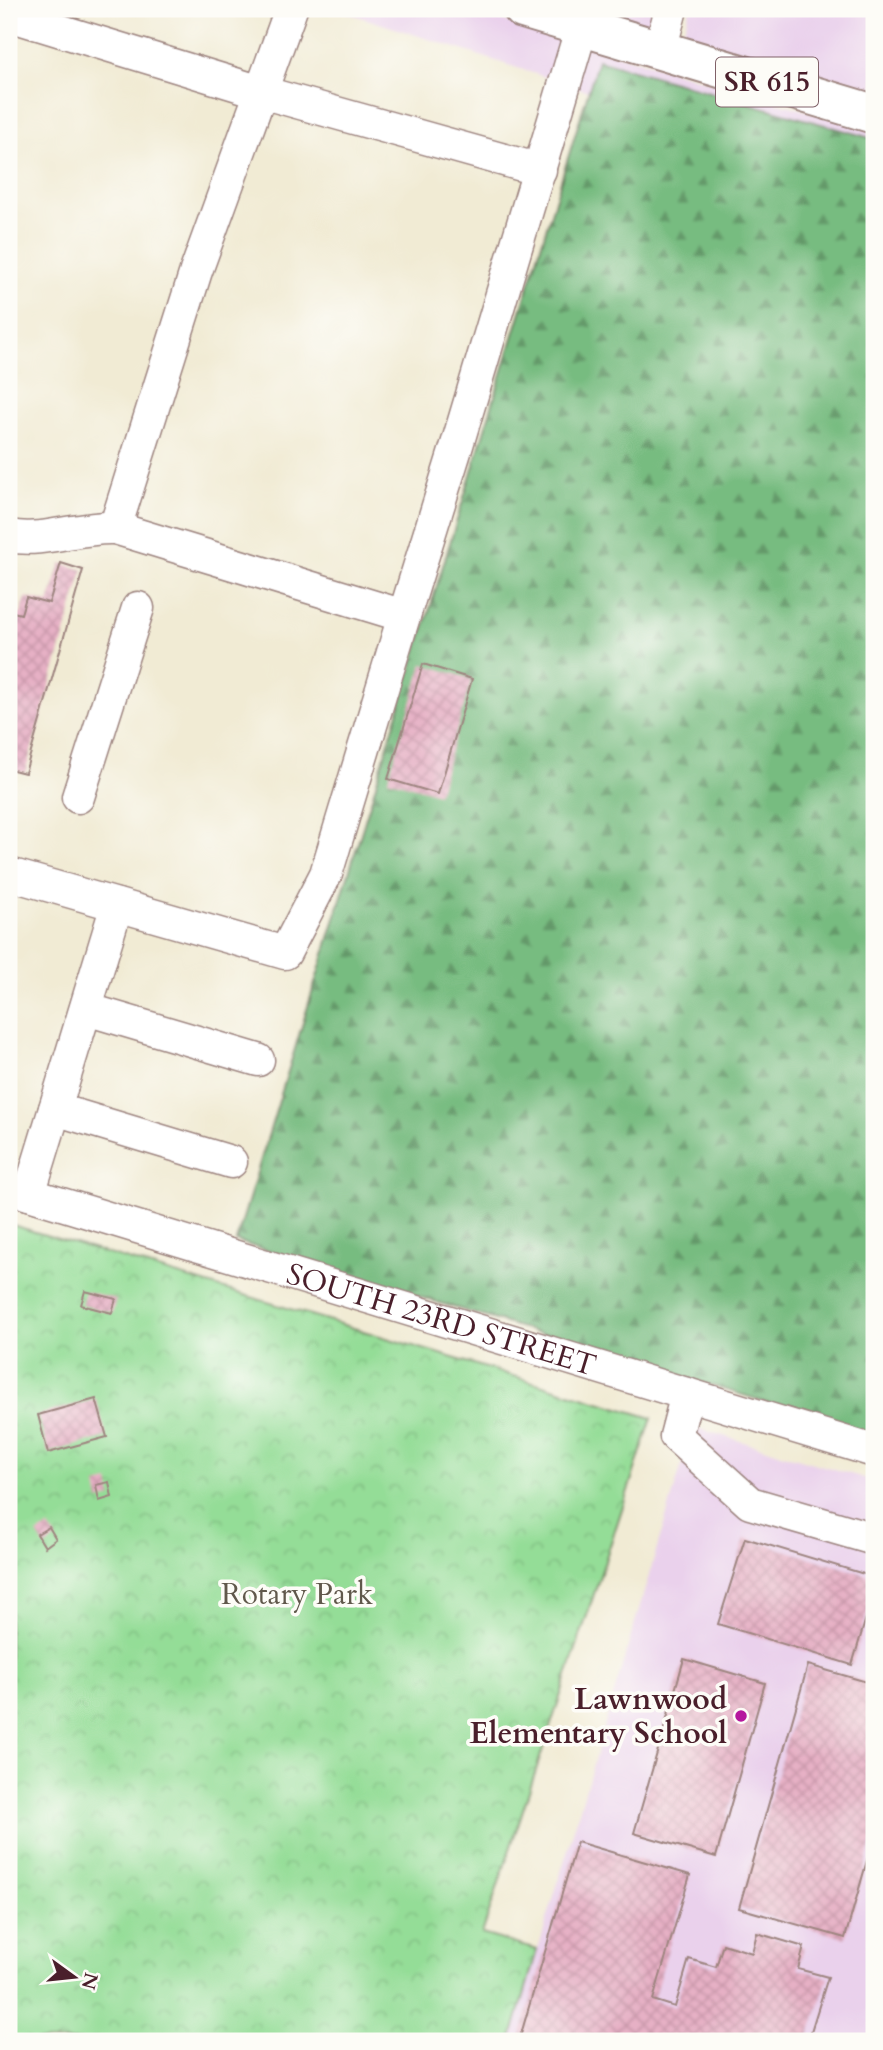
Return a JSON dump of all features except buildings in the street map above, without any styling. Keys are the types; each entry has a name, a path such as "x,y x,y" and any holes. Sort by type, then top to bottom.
{"main road":[{"name":"SR 615","path":"523,9 874,114"}],"street":[{"path":"115,528 196,271 291,9"},
{"path":"660,50 671,9"},
{"path":"9,15 261,92 540,170"},
{"path":"9,874 285,953 326,874 582,26"},
{"path":"9,536 32,539 101,527 115,528 404,616"},
{"path":"78,797 138,608"},
{"path":"19,1191 55,1109 117,905"},
{"path":"86,1009 258,1060"},
{"path":"55,1109 231,1162"},
{"name":"SOUTH 23RD STREET","path":"19,1191 874,1451"},
{"path":"688,1394 676,1436 750,1503 874,1539"}],"shaded area":[{"path":"336,9 465,9 874,131 874,139 599,60 588,91"},
{"path":"578,9 653,9 647,29"},
{"path":"690,9 874,9 874,97 681,39"},
{"name":"Lawnwood Elementary School","path":"693,1427 874,1481 874,2041 511,2041"}],"green space":[{"path":"598,60 874,139 874,1435 236,1241"},
{"name":"Rotary Park","path":"9,1224 652,1418 482,1934 537,1950 511,2041 9,2041"}],"place":[{"name":"Lawnwood Elementary School","path":"741,1716"}]}
